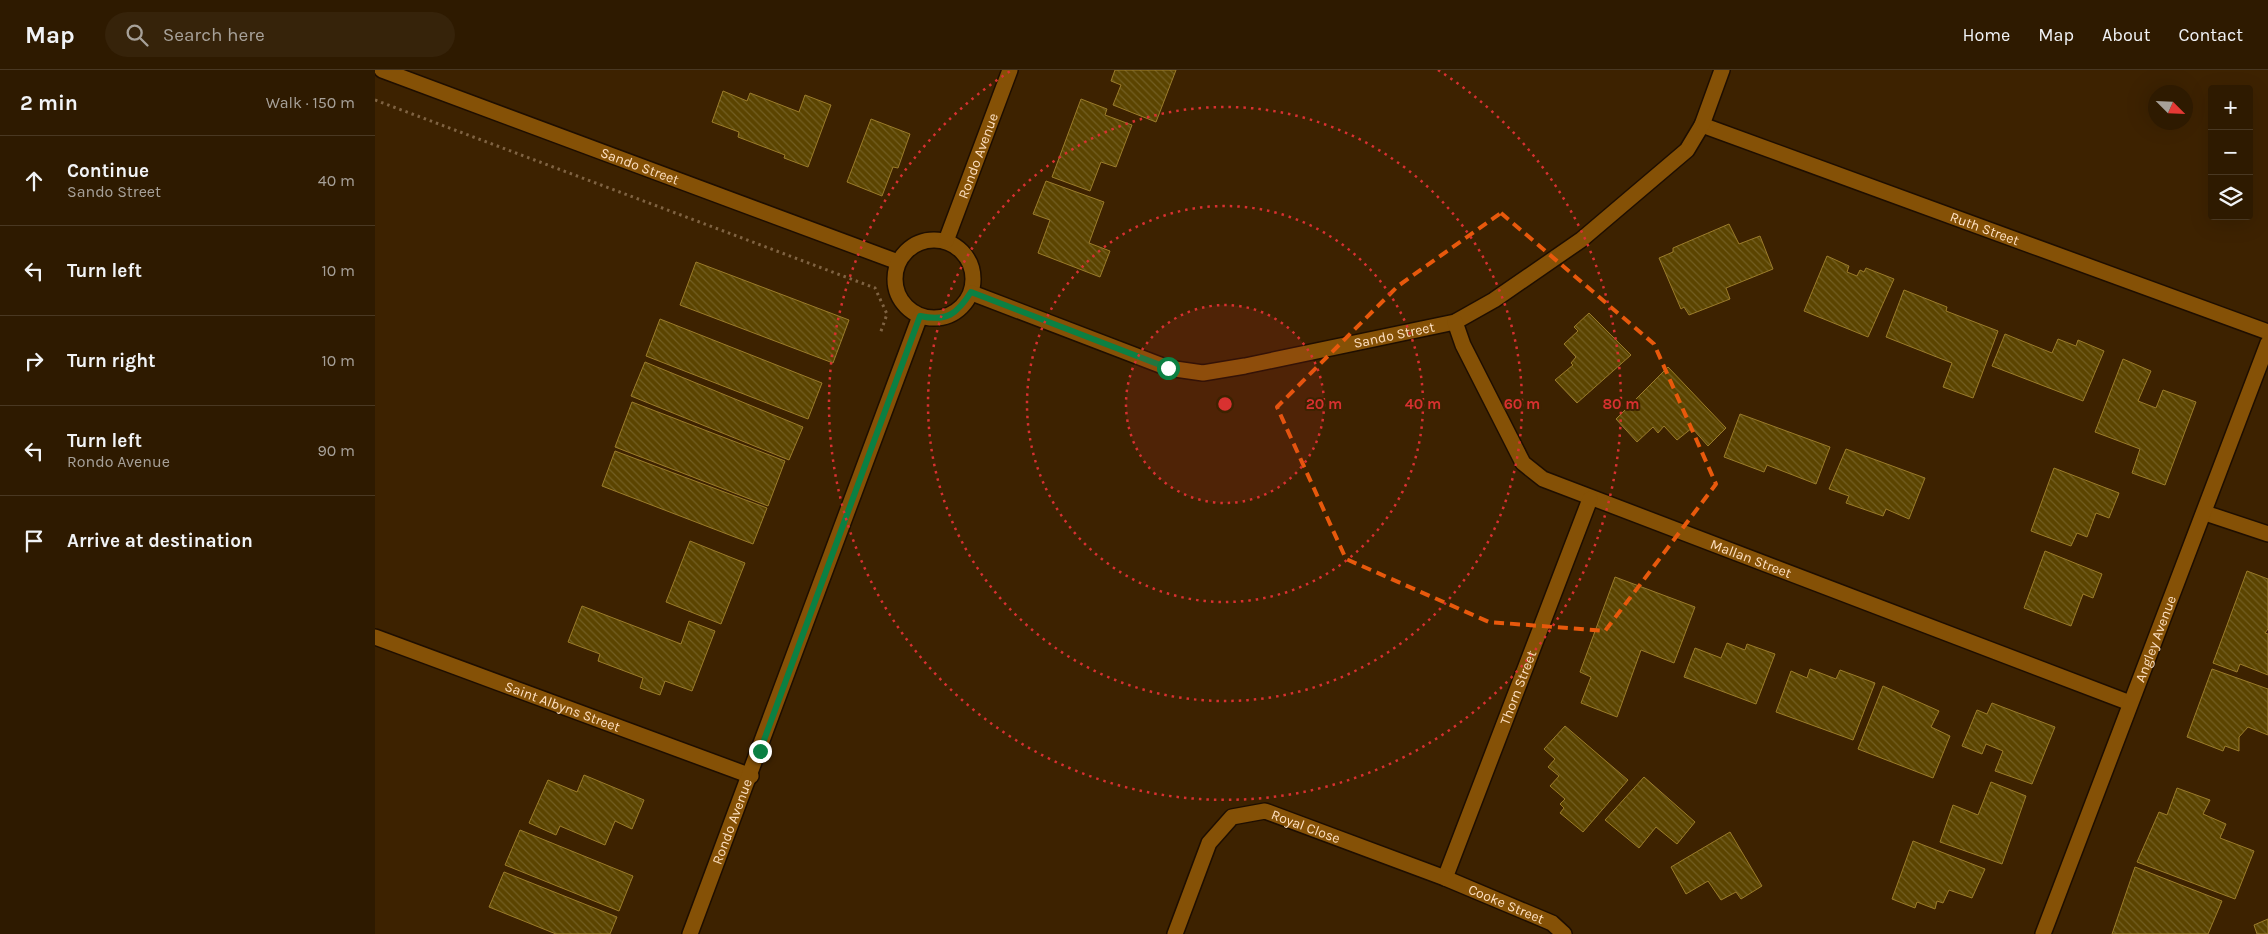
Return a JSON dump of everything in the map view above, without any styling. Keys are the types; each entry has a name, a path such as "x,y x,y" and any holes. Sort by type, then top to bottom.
{"street":[{"name":"Sando Street","path":"382,70 898,262"},
{"name":"Rondo Avenue","path":"946,241 1010,70"},
{"name":"Sando Street","path":"971,292 1168,368 1203,373 1455,322 1494,300 1581,240 1687,150 1702,125 1723,70"},
{"name":"Ruth Street","path":"1702,125 2268,332"},
{"path":"934,239 946,241 965,253 972,266 974,279 971,292 962,308 949,316 933,319 920,316 904,304 897,292 894,281 898,262 905,252 921,242 934,239"},
{"name":"Rondo Avenue","path":"691,934 920,316"},
{"name":"Mallan Street","path":"1455,322 1463,345 1523,463 1543,479 1591,499 2130,703"},
{"name":"Angley Avenue","path":"2043,934 2130,703 2205,513 2268,343"},
{"name":"Thorn Street","path":"1445,878 1591,499"},
{"path":"2205,513 2268,534"},
{"name":"Saint Albyns Street","path":"375,637 751,776"},
{"name":"Royal Close","path":"1175,934 1209,843 1232,817 1265,811 1445,878"},
{"name":"Cooke Street","path":"1445,878 1552,923 1563,934"}],"path":[{"path":"375,100 875,288 887,314 880,334"}],"highlighted area":[{"path":"1501,213 1654,344 1716,484 1605,631 1489,622 1346,559 1277,407 1398,286"}],"building":[{"path":"1115,70 1176,70 1156,122 1113,105 1121,85 1111,81"},
{"path":"723,91 747,101 750,93 799,112 805,95 831,105 808,167 784,158 785,155 738,137 739,132 712,122"},
{"path":"1081,99 1107,109 1105,115 1132,125 1116,167 1101,162 1090,191 1052,177"},
{"path":"871,119 910,134 898,168 893,167 882,196 847,182"},
{"path":"1046,181 1104,202 1089,243 1110,251 1100,277 1038,253 1050,220 1033,214"},
{"path":"1729,224 1739,244 1760,236 1773,269 1726,288 1730,299 1689,315 1684,307 1681,309 1659,258 1673,252 1673,248"},
{"path":"1827,256 1849,266 1847,272 1857,276 1860,270 1864,272 1866,268 1894,279 1868,337 1804,311"},
{"path":"696,262 849,320 833,363 680,305"},
{"path":"1904,290 1947,307 1946,311 1998,331 1973,398 1943,387 1952,363 1886,337"},
{"path":"1589,313 1631,355 1577,403 1555,380 1573,365 1571,363 1576,357 1564,344 1578,331 1574,327"},
{"path":"660,319 822,383 808,419 646,356"},
{"path":"2005,334 2052,353 2058,339 2076,346 2078,340 2104,351 2083,401 1992,366"},
{"path":"2123,359 2151,371 2138,401 2156,408 2163,390 2196,402 2165,485 2132,473 2140,449 2095,432"},
{"path":"645,362 803,427 789,460 631,396"},
{"path":"1668,367 1726,428 1708,446 1692,428 1677,440 1664,426 1658,433 1653,427 1637,442 1616,419"},
{"path":"632,402 785,461 768,506 615,447"},
{"path":"1740,414 1830,447 1816,484 1767,465 1764,472 1724,457"},
{"path":"1846,449 1925,478 1909,519 1886,509 1883,516 1846,503 1849,496 1829,489"},
{"path":"615,451 767,508 753,544 602,486"},
{"path":"2054,468 2119,493 2109,518 2096,513 2087,537 2077,533 2071,546 2031,531"},
{"path":"690,541 745,563 721,624 666,602"},
{"path":"2045,551 2102,574 2093,598 2083,594 2071,626 2024,608"},
{"path":"2247,571 2268,579 2268,629 2265,633 2268,634 2268,675 2240,664 2237,672 2213,663"},
{"path":"1615,577 1695,607 1674,663 1641,650 1617,717 1581,703 1591,677 1580,672"},
{"path":"582,606 681,644 689,621 715,631 692,691 665,681 660,695 640,688 643,678 598,661 600,654 568,642"},
{"path":"1727,643 1745,650 1747,644 1775,654 1756,704 1684,677 1695,648 1721,658"},
{"path":"1810,669 1836,679 1840,670 1875,683 1853,740 1776,712 1791,671 1807,678"},
{"path":"2212,669 2268,689 2268,735 2248,727 2239,737 2239,751 2225,746 2223,751 2187,737"},
{"path":"1883,686 1939,711 1931,727 1950,736 1933,778 1858,749"},
{"path":"1992,703 2055,727 2032,784 1995,771 2003,751 1986,744 1982,754 1962,746 1977,710 1987,714"},
{"path":"1565,726 1628,780 1583,832 1560,813 1564,808 1560,804 1565,799 1550,786 1559,776 1548,767 1555,759 1544,749"},
{"path":"584,775 644,800 632,829 615,821 605,845 560,826 556,835 529,823 548,780 577,792"},
{"path":"1644,777 1695,822 1677,844 1656,827 1639,848 1605,820"},
{"path":"1991,782 2026,796 2002,864 1940,842 1953,805 1978,815"},
{"path":"2177,788 2210,800 2203,814 2226,824 2220,838 2254,851 2235,899 2137,862 2159,812 2167,815"},
{"path":"520,830 633,876 619,911 505,865"},
{"path":"1730,832 1762,886 1741,899 1736,892 1721,900 1708,881 1686,894 1671,867"},
{"path":"1913,841 1985,869 1972,898 1949,890 1943,903 1937,901 1935,909 1917,902 1915,908 1892,899"},
{"path":"2135,867 2222,901 2208,934 2112,934"},
{"path":"504,872 617,917 610,934 556,934 489,907"},
{"path":"2268,919 2268,934 2257,934 2254,925"}],"route":[{"path":"760,751 920,316 933,319 949,316 962,308 971,292 1168,368"}]}
